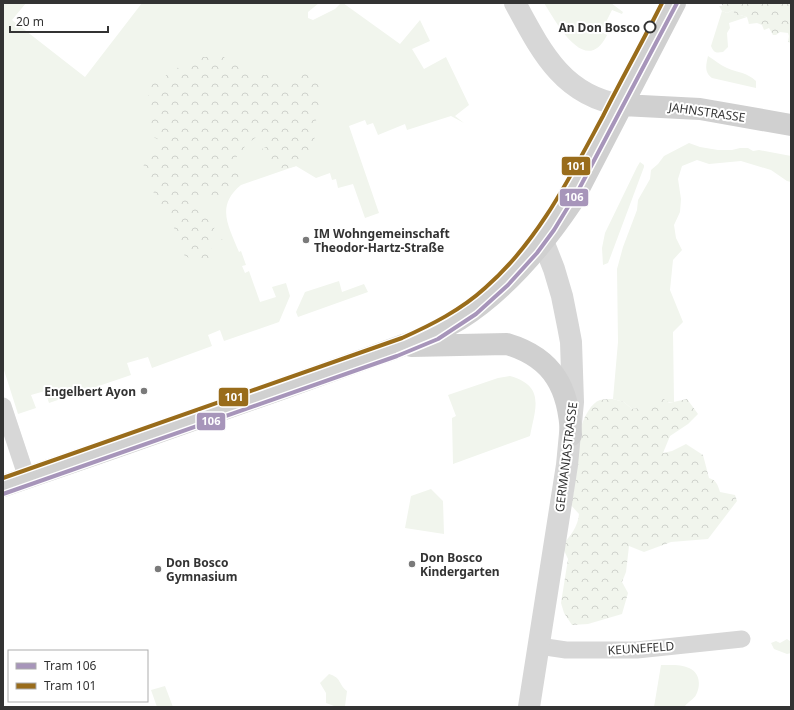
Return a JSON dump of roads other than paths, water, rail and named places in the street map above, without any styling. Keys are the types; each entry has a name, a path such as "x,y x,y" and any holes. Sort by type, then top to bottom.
{"main road":[{"path":"3,486 317,377 427,336 460,319 505,282 556,226 572,202 675,3"},
{"name":"JAHNSTRASSE","path":"622,106 700,109 791,125"},
{"path":"402,345 420,346 497,343 508,344 520,348 546,364 555,374 567,405 571,435"}],"street":[{"path":"515,3 538,44 562,75 572,84 592,97 622,106"},
{"name":"GERMANIASTRASSE","path":"528,707 567,465 573,402 571,342 562,296 554,269 543,241"}],"lane":[{"path":"3,406 27,478"},
{"name":"KEUNEFELD","path":"539,646 566,650 637,650 742,639"}],"tram line":[{"name":"101","path":"3,478 402,338 435,322 476,296 504,270 552,208 591,139 662,3"},
{"name":"106","path":"3,494 397,356 438,339 476,314 508,285 537,253 554,230 579,189 677,3"}],"place":[{"name":"An Don Bosco","path":"650,27"},
{"name":"IM Wohngemeinschaft Theodor-Hartz-Straße","path":"306,240"},
{"name":"Engelbert Ayon","path":"144,391"},
{"name":"Don Bosco Kindergarten","path":"412,564"},
{"name":"Don Bosco Gymnasium","path":"158,569"}]}
